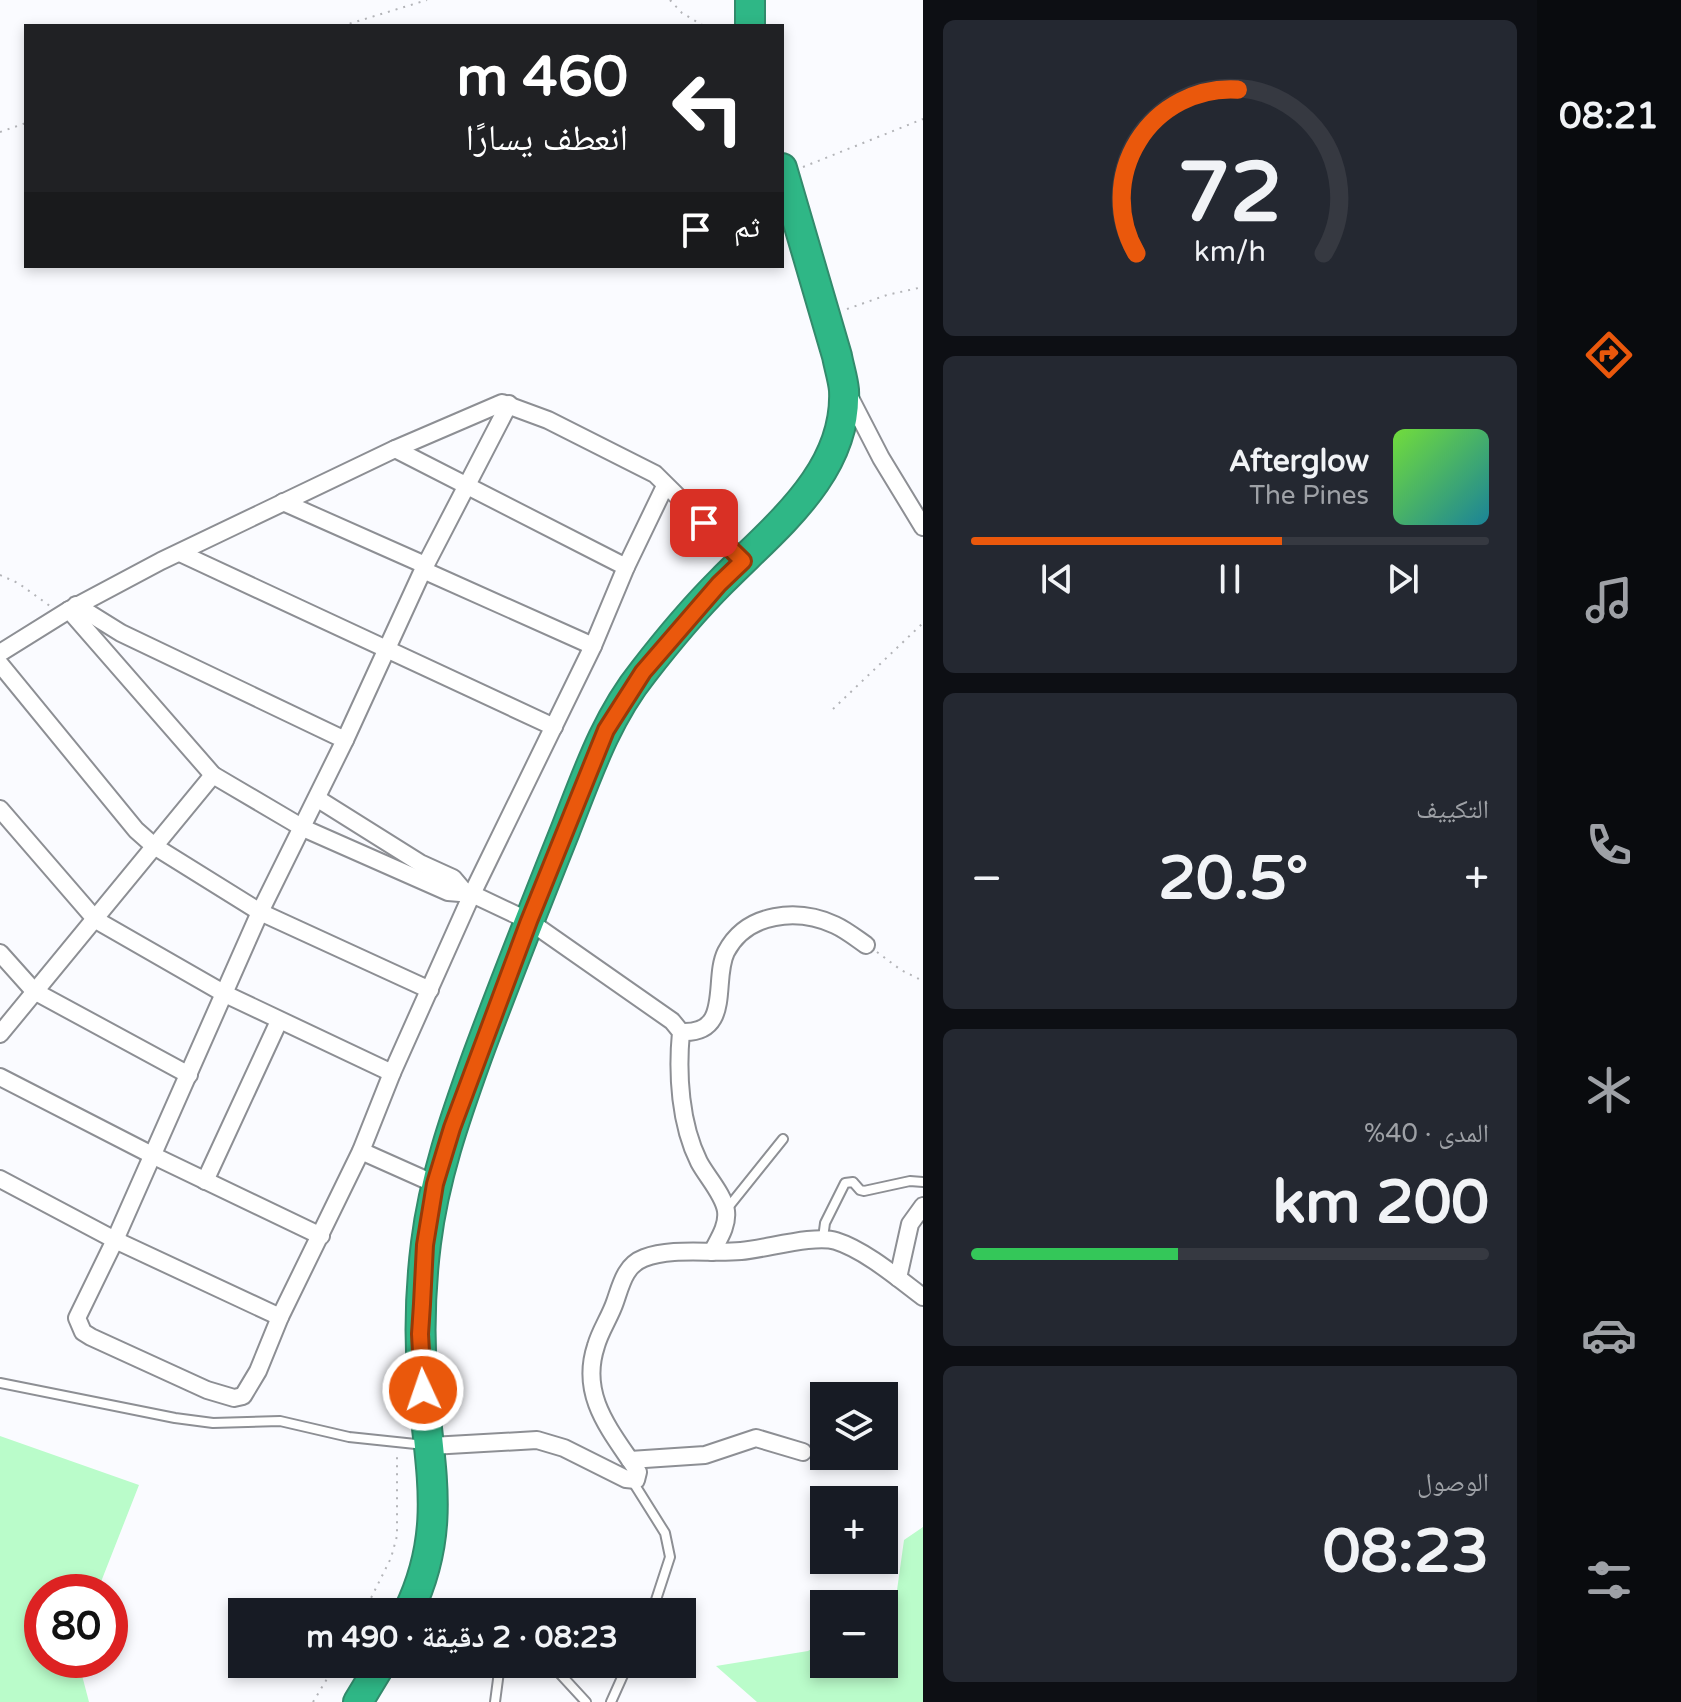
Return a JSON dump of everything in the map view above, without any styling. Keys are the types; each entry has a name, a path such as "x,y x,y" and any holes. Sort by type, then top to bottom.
{"highway":[{"path":"750,0 750,24"},
{"path":"415,1598 430,1550 435,1510 420,1334 425,1245 435,1184 452,1128 529,921 606,730 643,672 719,584 797,505 825,468 843,417 844,387 827,317 784,173"},
{"path":"358,1702 373,1678"}],"street":[{"path":"844,387 881,458 923,527"},
{"path":"0,653 68,610 180,553 495,404 509,404 655,474 743,561"},
{"path":"509,404 424,568 318,799 260,912 115,1240 77,1318 83,1332 91,1337 207,1390 234,1398 243,1396 258,1371 280,1317 361,1151 468,892 554,727 665,486"},
{"path":"395,449 626,567"},
{"path":"283,502 593,646"},
{"path":"180,553 387,652 554,727"},
{"path":"68,610 345,740"},
{"path":"68,610 213,775 303,828 448,892 468,892"},
{"path":"0,664 136,830 154,846 260,912 430,990"},
{"path":"0,1034 213,775"},
{"path":"318,799 420,863 453,878 468,892 529,921 672,1021 681,1032 678,1065 682,1104 698,1159 726,1210 725,1226 712,1252"},
{"path":"0,809 96,920 225,994 392,1073"},
{"path":"681,1032 691,1033 701,1029 716,1012 726,952 753,925 793,914 811,917 836,925 866,945"},
{"path":"0,953 34,991 189,1075"},
{"path":"205,1181 279,1021"},
{"path":"0,1077 152,1155 321,1236"},
{"path":"361,1151 435,1184"},
{"path":"0,1179 115,1240 280,1317"},
{"path":"898,1278 910,1224 923,1206"},
{"path":"431,1446 537,1440 564,1448 632,1481 638,1477 638,1472 595,1404 590,1366 596,1343 620,1286 633,1264 643,1258 663,1254 760,1249 823,1238 849,1247 923,1297"},
{"path":"630,1460 705,1455 756,1438 803,1452"}],"lane":[{"path":"726,1210 783,1139"},
{"path":"823,1238 825,1223 845,1183 853,1182 864,1191 910,1181 923,1182"},
{"path":"0,1383 175,1418 213,1423 280,1421 349,1437 431,1446"},
{"path":"632,1481 665,1533 670,1557 657,1598"},
{"path":"495,1702 498,1678"},
{"path":"564,1678 586,1702"},
{"path":"611,1702 622,1678"}],"path":[{"path":"349,24 427,0"},
{"path":"670,0 682,13 701,24"},
{"path":"784,173 923,119"},
{"path":"0,132 24,124"},
{"path":"827,317 887,295 923,287"},
{"path":"0,575 68,610"},
{"path":"833,709 923,623"},
{"path":"866,945 901,970 923,981"},
{"path":"371,1598 391,1558 397,1536 397,1442"},
{"path":"313,1702 328,1678"}],"green space":[{"path":"0,1436 139,1485 104,1574 24,1574 24,1678 83,1678 89,1702 0,1702"},
{"path":"923,1527 923,1702 757,1702 716,1666 810,1650 810,1678 898,1678 897,1590 904,1540"}],"route":[{"path":"423,1390 420,1334 425,1245 435,1184 452,1128 529,921 606,730 643,672 719,584 743,561 704,523"}]}
